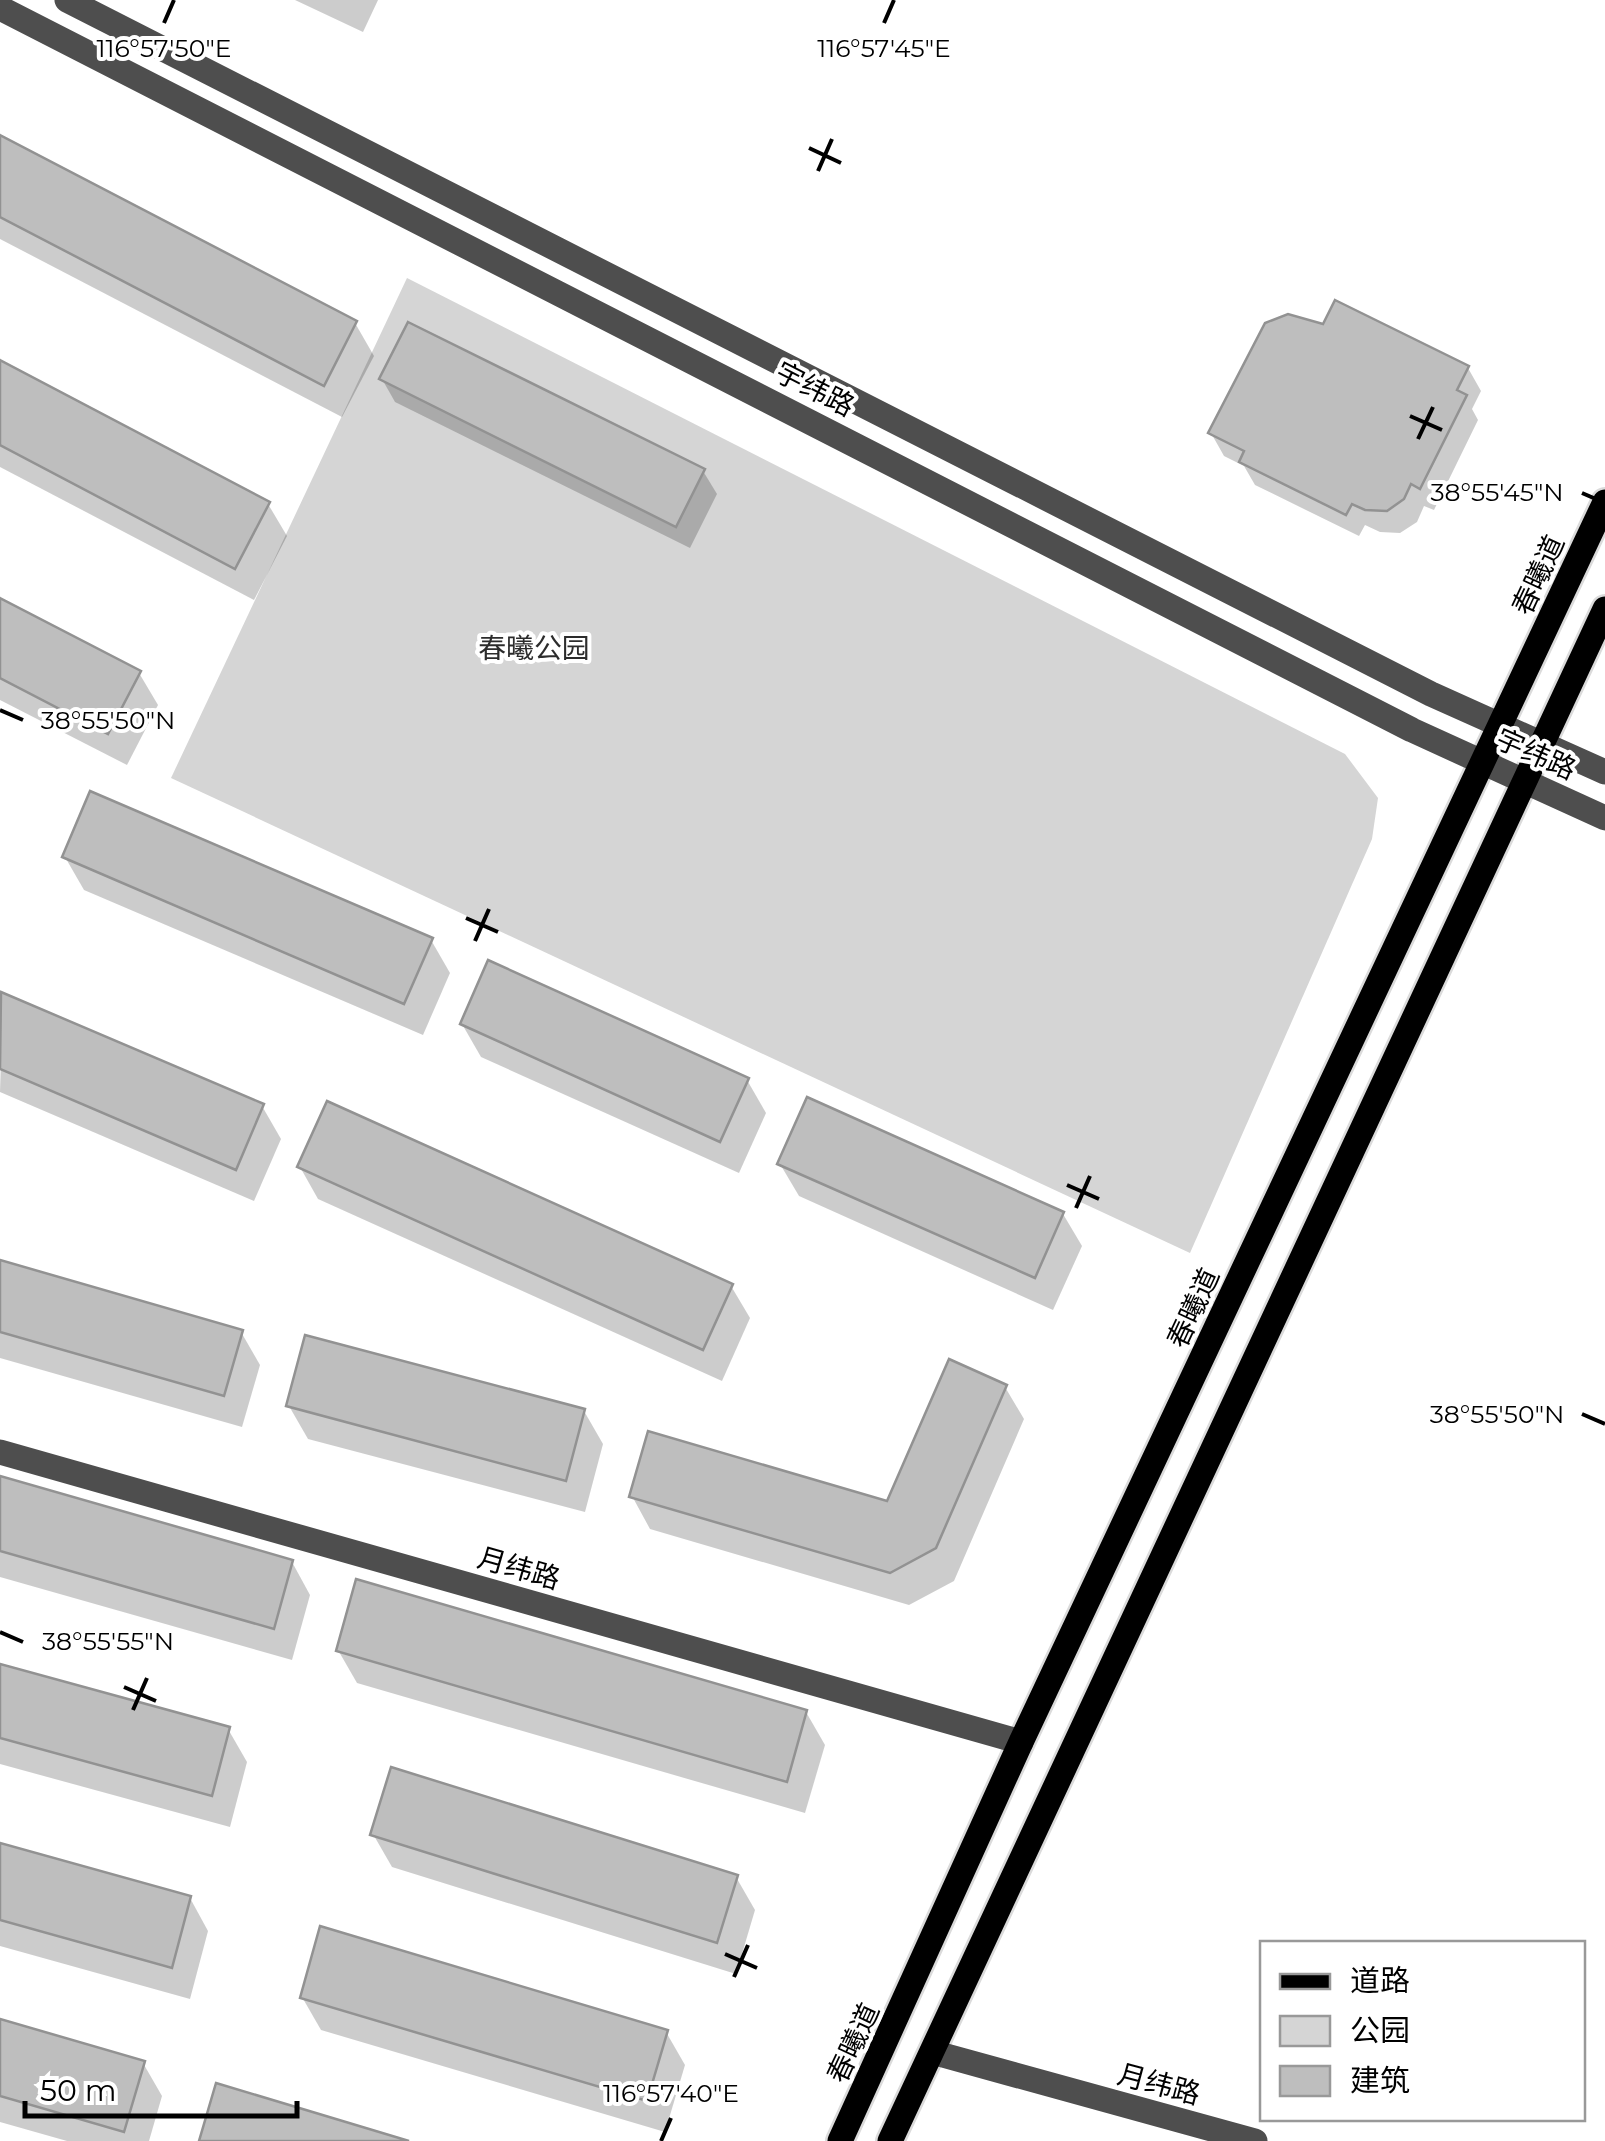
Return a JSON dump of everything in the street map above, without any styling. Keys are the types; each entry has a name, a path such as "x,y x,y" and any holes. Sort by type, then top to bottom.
{"main road":[{"name":"春曦道","path":"840,2141 1021,1742 1605,502"},
{"path":"890,2141 1605,608"}],"street":[{"name":"宇纬路","path":"67,0 1431,694 1605,772"},
{"name":"宇纬路","path":"0,8 1412,730 1605,818"},
{"name":"月纬路","path":"0,1452 1021,1742"},
{"name":"月纬路","path":"932,2052 1255,2141"}],"green space":[{"name":"春曦公园","path":"407,278 1345,754 1378,798 1372,839 1190,1253 171,778"}],"building":[{"path":"0,135 357,321 324,386 0,217"},
{"path":"1335,300 1469,366 1457,390 1467,395 1420,489 1411,484 1404,499 1387,511 1365,510 1352,504 1346,515 1239,462 1244,451 1208,433 1265,323 1288,314 1323,324"},
{"path":"408,322 705,469 676,527 379,379"},
{"path":"0,360 270,502 235,569 0,445"},
{"path":"0,598 141,671 108,734 0,678"},
{"path":"90,791 433,938 404,1004 62,857"},
{"path":"488,960 749,1078 720,1142 460,1024"},
{"path":"1,992 264,1104 236,1170 0,1069"},
{"path":"807,1097 1064,1212 1035,1278 777,1164"},
{"path":"327,1101 733,1284 703,1350 297,1167"},
{"path":"0,1260 243,1330 224,1396 0,1332"},
{"path":"305,1335 585,1409 566,1481 286,1406"},
{"path":"949,1359 1007,1385 936,1548 890,1573 629,1497 648,1431 887,1501"},
{"path":"0,1476 293,1560 274,1629 0,1551"},
{"path":"356,1579 807,1710 787,1782 336,1651"},
{"path":"0,1664 230,1727 212,1796 0,1738"},
{"path":"391,1767 738,1875 717,1943 370,1835"},
{"path":"0,1843 191,1896 172,1968 0,1920"},
{"path":"320,1926 668,2030 647,2101 300,1998"},
{"path":"0,2019 145,2061 124,2132 0,2096"},
{"path":"216,2083 409,2141 199,2141"}]}
